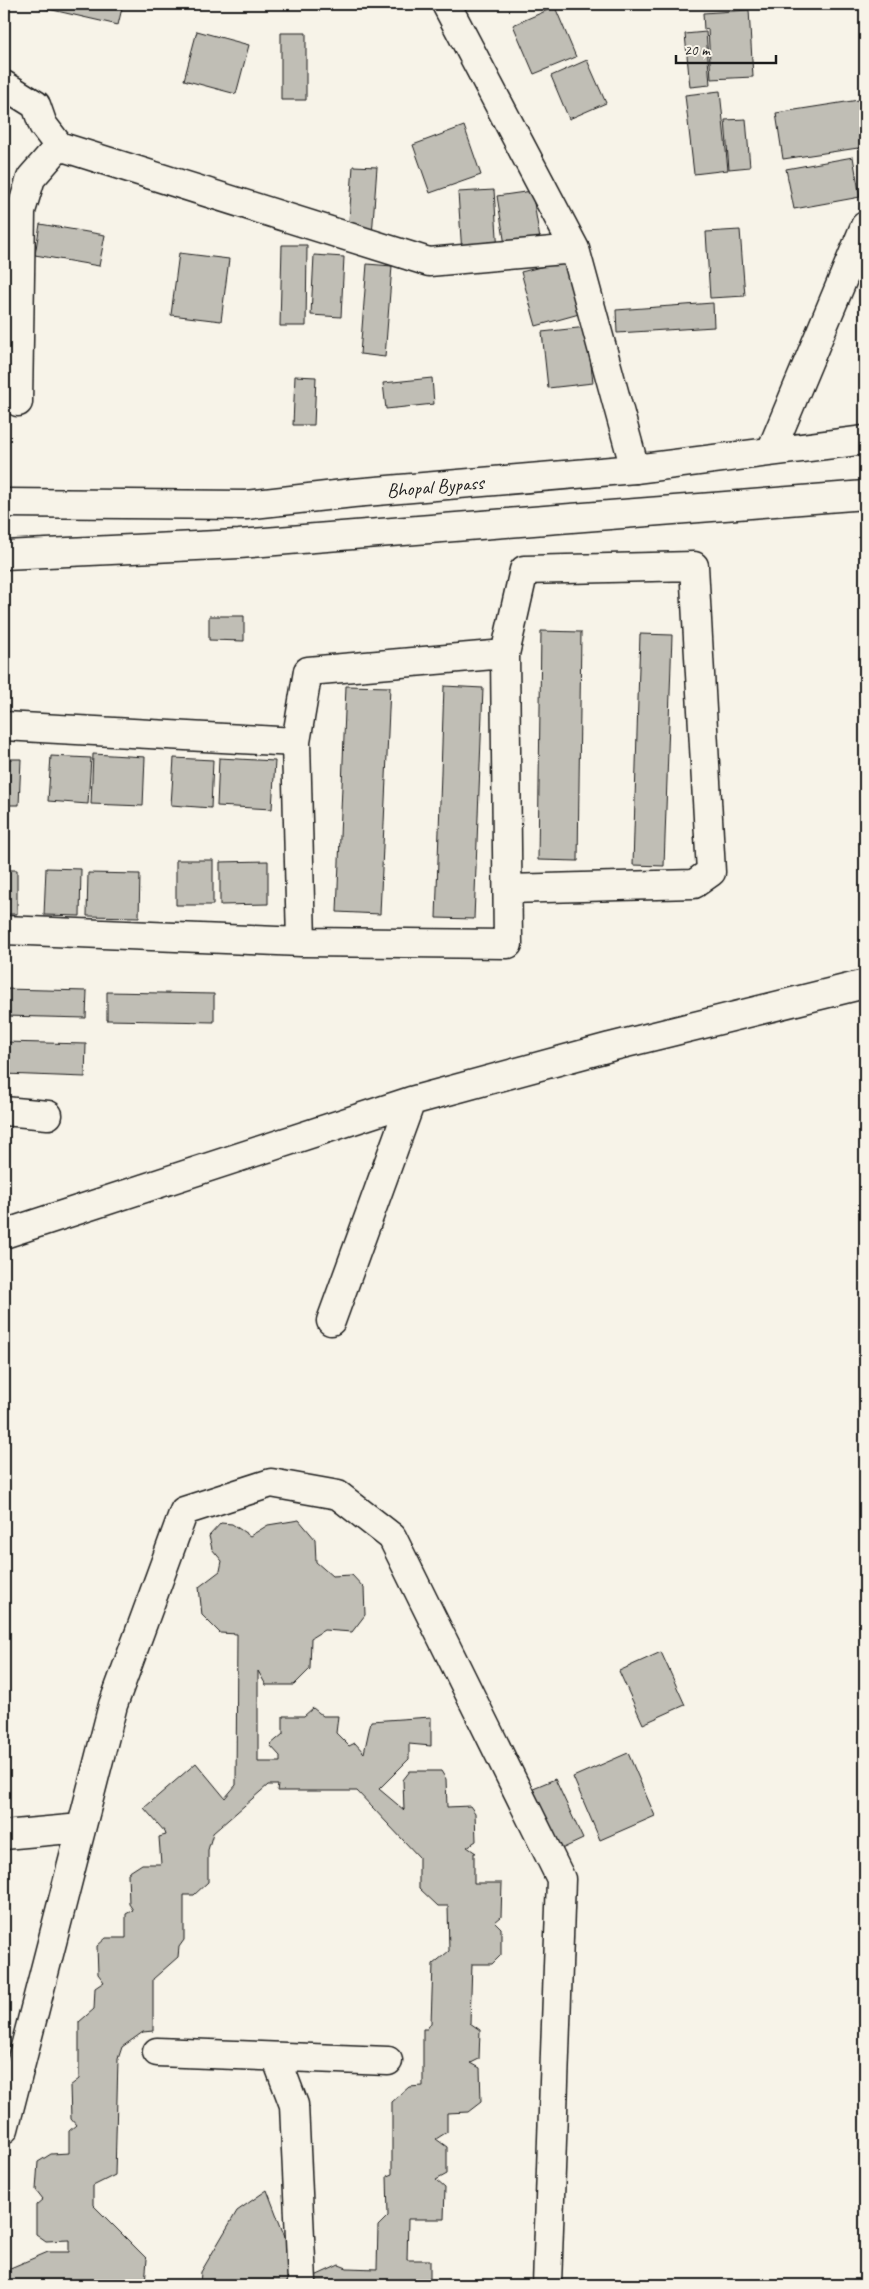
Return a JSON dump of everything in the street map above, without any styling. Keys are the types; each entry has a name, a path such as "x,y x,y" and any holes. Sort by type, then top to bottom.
{"street":[{"path":"446,4 575,249 635,469"},
{"path":"4,85 36,105 44,125 59,146 429,262 575,249"},
{"path":"18,402 13,219 31,178 59,146"},
{"path":"771,451 865,226"},
{"name":"Bhopal Bypass","path":"4,503 246,505 353,493 635,469 865,440"},
{"name":"Bhopal Bypass","path":"4,555 239,544 865,494"},
{"path":"4,930 301,942 508,944 505,654 524,570 694,566 710,872 694,884 508,890"},
{"path":"301,942 296,742 308,671 505,654"},
{"path":"4,726 296,742"},
{"path":"4,1234 411,1101 610,1047 865,984"},
{"path":"331,1321 411,1101"},
{"path":"4,1111 48,1115"},
{"path":"4,2129 15,2044 81,1828 113,1705 184,1512 271,1483 338,1495 392,1537 561,1879 547,2285"},
{"path":"4,1835 81,1828"},
{"path":"158,2052 388,2061"},
{"path":"276,2057 294,2105 302,2282"}],"building":[{"path":"36,4 123,4 118,25 35,6"},
{"path":"555,7 576,57 534,74 513,25"},
{"path":"749,10 753,77 711,79 708,29 704,30 703,13"},
{"path":"197,31 249,45 236,94 184,80"},
{"path":"706,32 710,85 690,87 685,34"},
{"path":"281,33 306,33 306,100 281,100"},
{"path":"587,60 606,103 569,119 551,76"},
{"path":"720,91 728,170 694,174 685,95"},
{"path":"865,99 865,147 783,159 776,113"},
{"path":"746,119 750,167 729,169 725,120"},
{"path":"464,126 481,175 430,193 413,145"},
{"path":"853,157 860,197 794,209 786,169"},
{"path":"353,166 377,167 372,236 348,235"},
{"path":"494,190 498,252 462,254 458,192"},
{"path":"532,191 541,245 506,251 497,196"},
{"path":"40,224 105,235 99,266 35,255"},
{"path":"740,230 745,296 710,298 706,232"},
{"path":"282,245 307,245 306,326 280,326"},
{"path":"179,253 229,259 221,321 171,315"},
{"path":"314,255 344,257 341,317 311,315"},
{"path":"564,261 579,314 536,326 521,272"},
{"path":"367,264 392,266 385,357 360,354"},
{"path":"713,303 714,327 617,333 616,310"},
{"path":"587,327 593,383 548,388 542,332"},
{"path":"295,376 316,377 314,425 293,425"},
{"path":"432,378 434,404 386,409 383,383"},
{"path":"209,616 244,616 244,641 209,640"},
{"path":"541,631 581,632 578,861 538,860"},
{"path":"640,634 672,635 664,866 633,865"},
{"path":"346,686 390,687 380,914 337,912"},
{"path":"444,686 483,688 474,919 436,918"},
{"path":"93,754 145,757 143,806 91,804"},
{"path":"51,756 91,758 88,804 48,801"},
{"path":"174,758 213,760 211,808 171,805"},
{"path":"219,758 275,761 272,809 217,806"},
{"path":"4,759 21,759 19,805 4,805"},
{"path":"176,860 213,860 213,905 176,905"},
{"path":"268,861 268,904 220,905 220,862"},
{"path":"46,868 81,869 80,916 44,915"},
{"path":"4,870 17,870 17,914 4,914"},
{"path":"88,873 140,874 139,917 87,916"},
{"path":"4,989 87,991 86,1018 4,1016"},
{"path":"107,992 214,994 214,1022 107,1020"},
{"path":"4,1042 86,1044 85,1077 4,1074"},
{"path":"299,1520 315,1539 316,1562 332,1576 352,1575 364,1588 365,1615 352,1632 324,1630 311,1638 310,1669 294,1685 266,1685 258,1671 258,1762 280,1762 280,1756 270,1745 283,1734 283,1716 304,1716 313,1708 323,1716 338,1716 336,1733 349,1746 355,1743 364,1753 371,1721 431,1717 431,1746 409,1744 409,1759 379,1789 404,1810 403,1780 410,1771 441,1771 446,1779 447,1807 470,1806 475,1813 476,1841 467,1847 476,1853 474,1853 474,1883 502,1883 501,1917 495,1922 501,1928 501,1955 492,1964 472,1964 470,2023 480,2030 479,2059 471,2063 480,2068 481,2102 468,2112 447,2113 447,2132 436,2139 447,2147 447,2174 436,2180 445,2188 444,2219 408,2219 407,2260 430,2260 430,2285 200,2285 201,2272 237,2211 267,2190 302,2282 339,2265 347,2268 377,2269 378,2226 388,2216 387,2176 392,2174 392,2102 409,2087 423,2086 423,2029 427,2029 431,2023 433,1964 449,1951 448,1906 438,1906 419,1888 419,1857 357,1791 277,1791 278,1785 268,1785 213,1833 208,1850 208,1882 194,1895 184,1895 184,1940 179,1947 178,1957 153,1979 153,2031 143,2032 122,2047 118,2059 115,2175 93,2186 93,2205 147,2259 145,2283 175,2285 7,2285 8,2269 48,2252 69,2252 69,2240 46,2241 36,2234 36,2205 43,2199 36,2190 38,2162 51,2154 69,2153 69,2131 76,2125 71,2119 70,2086 79,2079 79,2022 94,2009 95,1988 104,1982 98,1974 97,1946 106,1938 126,1938 126,1914 133,1910 129,1904 128,1873 142,1864 161,1864 159,1837 166,1835 144,1808 196,1763 225,1798 236,1785 237,1634 220,1633 202,1615 199,1587 220,1571 222,1561 212,1549 209,1536 221,1523 232,1524 250,1536 268,1525"},
{"path":"661,1652 685,1705 643,1724 619,1671"},
{"path":"628,1753 655,1816 600,1840 573,1777"},
{"path":"555,1779 583,1839 555,1852 526,1791"}]}
